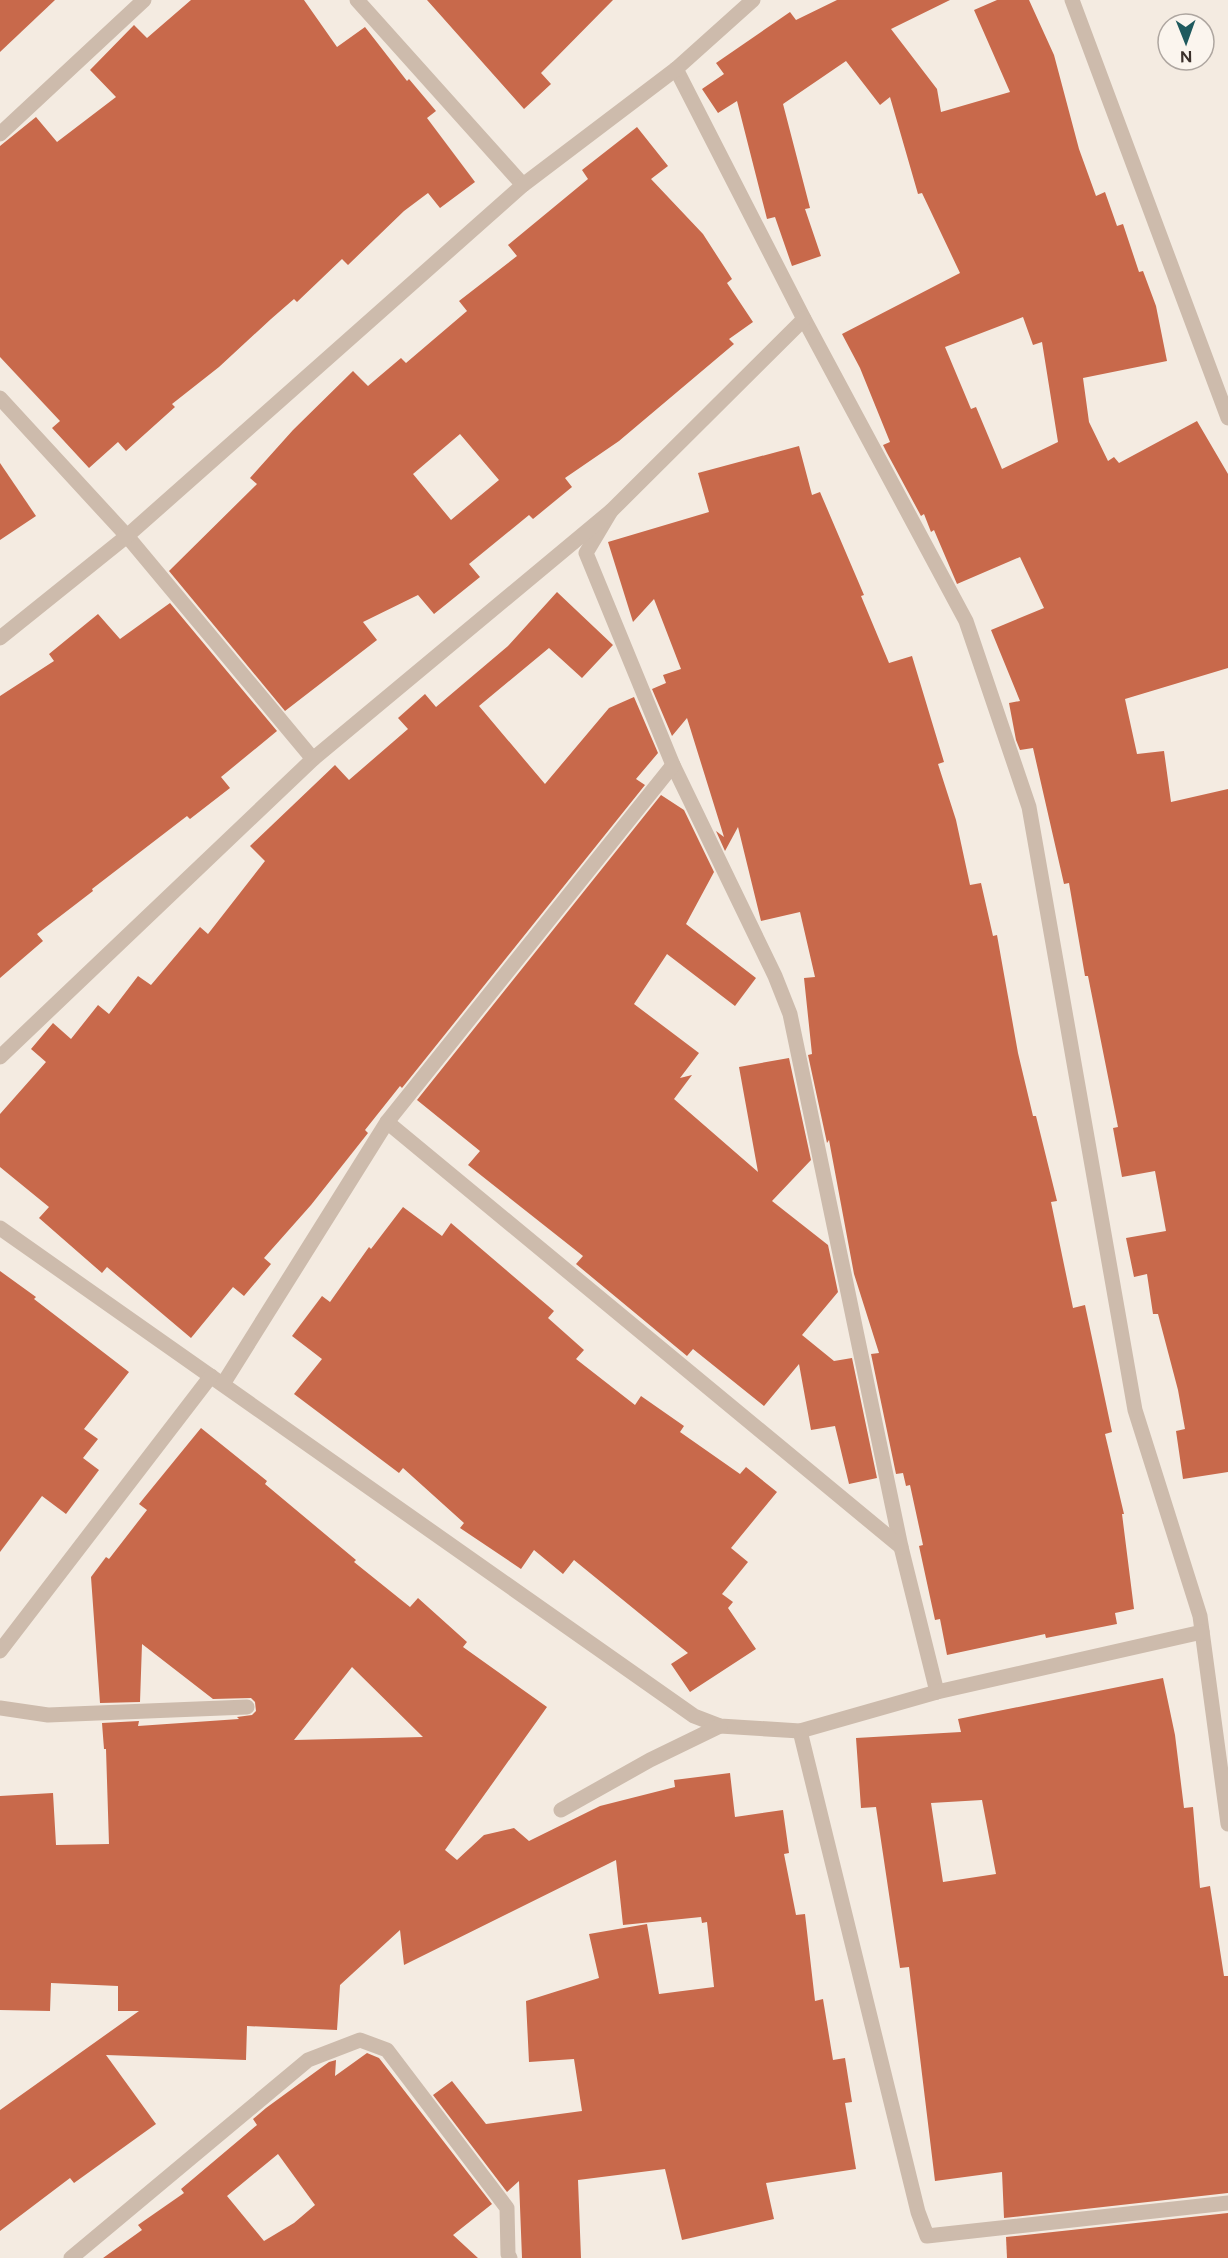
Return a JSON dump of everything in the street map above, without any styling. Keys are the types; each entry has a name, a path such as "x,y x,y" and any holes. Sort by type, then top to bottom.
{"street":[{"path":"0,134 144,0"},
{"path":"357,0 523,185"},
{"path":"0,638 127,536 523,185 676,69 753,0"},
{"path":"1072,0 1228,418"},
{"path":"676,69 804,319 966,621 1029,807 1135,1410 1200,1616 1228,1824"},
{"path":"0,1057 313,759 611,511 804,319"},
{"path":"0,398 127,536 313,759"},
{"path":"611,511 586,553 674,765 775,976 790,1014 901,1547 937,1692"},
{"path":"0,1651 217,1380 387,1122 674,765"},
{"path":"387,1122 901,1547"},
{"path":"0,1228 694,1716 720,1726 800,1731 937,1692 1202,1632"},
{"path":"0,1708 48,1715 247,1707"},
{"path":"561,1810 650,1760 720,1726"},
{"path":"800,1731 918,2212 927,2236 1228,2203"},
{"path":"70,2258 308,2060 360,2040 387,2050 507,2208 506,2257"}],"building":[{"path":"0,0 55,0 0,52"},
{"path":"191,0 304,0 337,47 365,27 407,81 409,79 436,111 427,118 475,182 440,208 428,193 404,211 348,265 342,259 297,302 294,299 219,367 172,404 175,407 126,451 118,442 89,468 52,428 60,421 0,357 0,146 36,117 57,142 116,97 90,70 134,25 147,38"},
{"path":"427,0 613,0 541,73 551,84 524,109"},
{"path":"837,0 950,0 891,29 937,89 941,112 1010,92 974,10 997,0 1029,0 1054,55 1079,149 1096,196 1105,192 1117,226 1123,224 1139,272 1143,271 1156,306 1167,361 1083,378 1089,422 1108,461 1114,457 1119,463 1197,421 1228,474 1228,668 1125,699 1137,754 1164,751 1171,802 1228,789 1228,1472 1183,1479 1176,1431 1185,1429 1178,1390 1158,1314 1153,1314 1147,1274 1134,1277 1126,1238 1166,1231 1155,1171 1122,1177 1113,1128 1118,1127 1088,976 1085,976 1069,883 1064,884 1033,748 1020,750 1016,740 1009,703 1020,701 991,630 1044,608 1020,557 957,584 934,530 931,532 924,514 921,516 883,445 890,442 860,368 842,334 960,273 922,193 918,194 890,97 880,105 846,61 783,104 810,208 805,209 821,256 792,266 775,217 767,219 737,101 718,113 702,89 724,74 716,63 790,12 796,20","holes":["1023,317 1033,345 1042,342 1058,442 1002,469 976,407 971,409 945,347"]},
{"path":"637,127 668,166 651,179 703,234 732,279 727,283 753,322 729,339 734,344 619,441 565,478 572,487 533,519 529,515 469,564 480,577 434,614 418,595 363,622 377,640 285,711 169,571 257,484 250,478 293,430 353,371 368,386 401,358 406,363 467,311 459,301 517,256 508,245 588,179 582,170","holes":["460,434 499,480 451,520 413,474"]},
{"path":"799,446 812,495 820,492 864,595 861,596 889,663 912,656 944,762 938,764 956,820 970,885 981,883 993,936 997,935 1018,1053 1057,1201 1051,1202 1073,1308 1085,1305 1112,1432 1105,1434 1124,1514 1122,1514 1134,1609 1115,1613 1117,1624 1046,1638 1045,1634 947,1655 940,1619 935,1620 919,1546 923,1545 910,1485 906,1486 903,1473 896,1474 871,1354 879,1353 854,1274 829,1140 827,1143 808,1055 812,1054 804,978 815,977 800,912 761,921 738,827 725,851 716,831 724,837 687,718 672,736 652,689 666,683 663,675 681,669 654,599 633,622 608,542 709,512 698,473"},
{"path":"0,463 36,516 0,540"},
{"path":"557,592 613,645 582,678 549,648 479,706 545,784 609,708 634,697 658,753 636,779 645,785 402,1088 400,1086 365,1130 368,1133 311,1205 264,1258 271,1264 244,1296 233,1287 191,1338 107,1267 102,1273 39,1218 49,1207 0,1167 0,1114 46,1062 31,1049 53,1023 71,1039 98,1005 109,1014 138,976 151,985 200,927 208,934 265,861 250,846 335,765 349,780 408,729 398,718 425,694 436,707 508,646"},
{"path":"170,603 277,731 221,777 230,788 190,819 187,816 37,934 43,941 0,978 0,696 54,661 49,654 98,614 120,639"},
{"path":"661,795 684,810 714,872 686,924 756,978 735,1006 667,954 634,1004 699,1053 680,1078 692,1075 674,1099 758,1172 739,1067 789,1058 811,1160 772,1201 828,1245 838,1292 802,1335 834,1361 852,1358 877,1478 849,1484 835,1426 811,1430 799,1364 764,1406 693,1349 687,1356 576,1264 583,1256 468,1165 480,1151 417,1100"},
{"path":"403,1207 442,1236 451,1223 554,1311 548,1318 584,1350 576,1359 635,1405 641,1396 684,1426 680,1432 740,1474 746,1467 777,1492 731,1548 748,1562 722,1594 733,1602 728,1608 756,1649 690,1692 671,1664 688,1653 574,1560 563,1574 534,1550 521,1569 460,1528 464,1523 403,1468 399,1473 294,1394 322,1359 292,1336 322,1296 330,1302 369,1247 371,1249"},
{"path":"0,1271 129,1372 84,1429 98,1439 83,1458 99,1470 66,1514 42,1496 0,1552"},
{"path":"201,1428 267,1481 265,1484 356,1560 354,1562 410,1607 418,1598 467,1642 463,1647 547,1707 445,1850 457,1860 484,1835 514,1828 529,1841 600,1806 675,1787 674,1780 730,1773 735,1817 783,1810 789,1853 784,1854 796,1915 805,1914 815,2001 823,1999 833,2060 845,2058 852,2102 845,2103 856,2169 766,2183 774,2219 682,2240 665,2169 578,2180 581,2258 522,2258 519,2181 507,2192 433,2095 452,2081 486,2124 582,2111 574,2059 529,2062 526,2001 599,1978 589,1934 647,1924 659,1994 714,1987 707,1922 702,1923 701,1917 623,1925 616,1860 404,1965 400,1930 340,1985 337,2030 247,2026 246,2060 106,2055 156,2124 74,2183 70,2178 0,2231 0,2110 139,2011 118,2011 118,1986 51,1983 50,2011 0,2010 0,1796 53,1793 56,1845 109,1844 106,1749 104,1749 102,1723 139,1721 138,1726 239,1719 237,1717 252,1715 256,1711 255,1702 251,1698 213,1699 142,1644 140,1702 100,1703 91,1577 106,1557 109,1559 147,1510 139,1504","holes":["352,1667 423,1737 294,1740"]},
{"path":"1163,1678 1175,1735 1184,1808 1193,1807 1200,1888 1210,1886 1224,1976 1228,1976 1228,2193 1004,2218 1002,2172 935,2181 909,1967 900,1968 876,1807 861,1808 856,1738 961,1732 958,1719","holes":["982,1800 996,1874 943,1882 931,1803"]},
{"path":"367,2053 379,2058 492,2204 453,2235 478,2258 103,2258 142,2230 138,2225 184,2193 181,2189 257,2125 253,2119 266,2108 329,2062 336,2060 335,2076","holes":["278,2154 315,2205 294,2223 264,2241 227,2196"]},
{"path":"1228,2213 1228,2258 1007,2258 1006,2237"}]}
